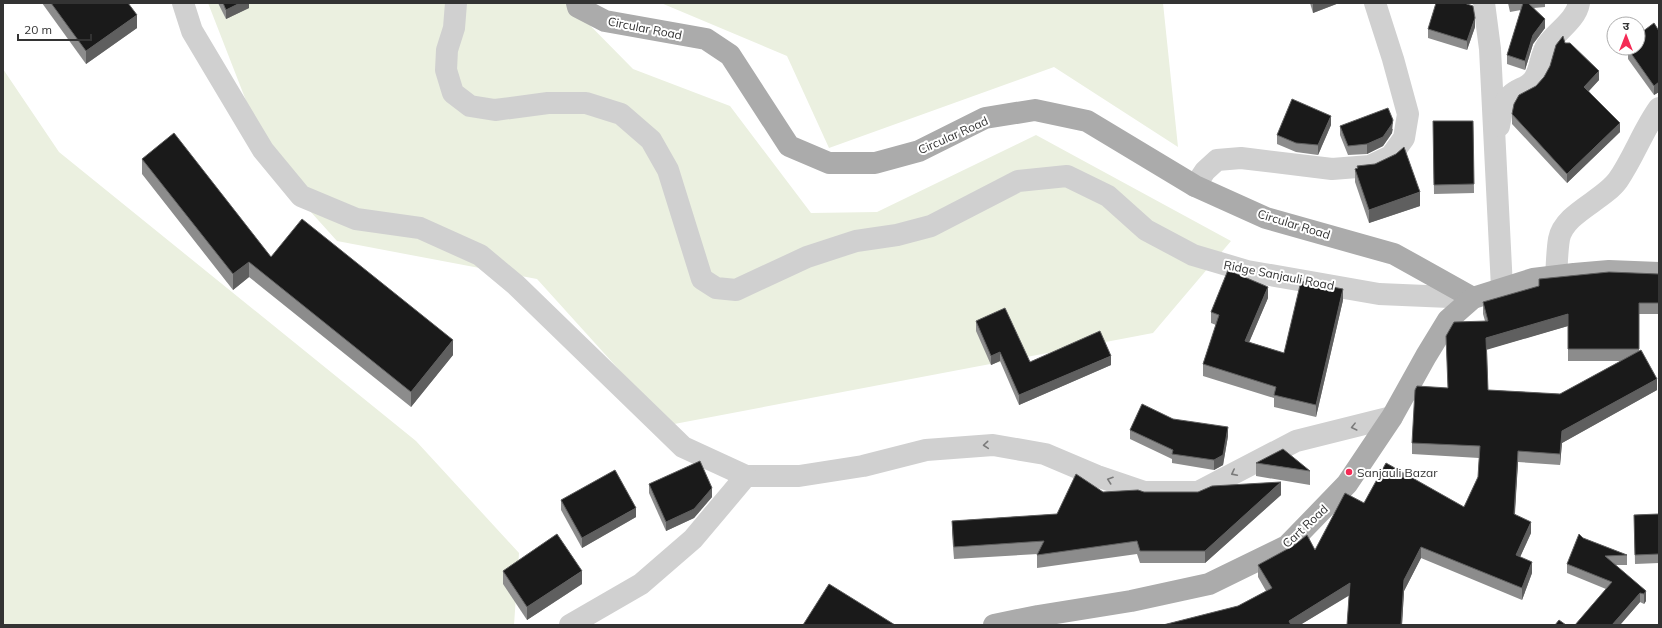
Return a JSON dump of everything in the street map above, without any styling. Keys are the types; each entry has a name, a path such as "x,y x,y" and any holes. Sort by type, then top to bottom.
{"main road":[{"name":"Circular Road","path":"577,3 578,7 605,21 706,39 730,56 789,146 829,163 875,162 919,151 985,118 1035,110 1087,121 1195,186 1266,218 1394,254 1472,298"},
{"path":"1472,298 1533,279 1609,271 1659,272"},
{"name":"Cart Road","path":"994,625 1038,616 1131,601 1210,584 1286,546 1348,484 1392,417 1448,320 1472,298"}],"street":[{"path":"183,3 192,31 259,144 301,196 356,219 420,228 480,255 516,285 683,447 746,476 799,476 864,466 926,450 993,445 1045,454 1097,476 1144,492 1198,492 1296,441 1392,417"},
{"name":"Ridge Sanjauli Road","path":"456,3 454,28 447,50 446,70 453,92 470,106 495,110 548,103 586,103 621,114 651,140 668,170 702,278 716,288 736,290 814,254 856,241 897,235 931,226 1018,181 1067,176 1108,196 1146,230 1193,255 1247,271 1379,294 1472,298"},
{"path":"1195,186 1205,171 1217,160 1241,158 1332,170 1370,166 1391,156 1404,138 1408,114 1393,59 1375,3"},
{"path":"1484,3 1490,49 1502,288"},
{"path":"1495,149 1505,102 1511,95 1529,85 1535,78 1546,45 1570,20 1579,3"},
{"path":"1556,276 1559,239 1564,226 1618,180 1659,108"},
{"path":"570,625 641,584 693,539 746,476"}],"green space":[{"path":"208,3 568,3 633,69 730,106 811,213 877,212 1036,135 1231,241 1153,333 669,425 537,279 337,241 273,170"},
{"path":"661,3 1163,3 1178,147 1054,67 829,148 787,56"},
{"path":"3,69 59,152 416,441 519,553 514,625 3,625"}],"building":[{"path":"51,3 128,3 137,15 86,51"},
{"path":"223,3 240,3 226,10"},
{"path":"1436,3 1464,3 1473,6 1475,18 1467,41 1428,29"},
{"path":"1523,3 1528,3 1545,19 1533,35 1525,61 1507,55"},
{"path":"1654,23 1659,31 1659,82 1654,86 1633,56 1646,56 1646,29"},
{"path":"1563,36 1565,43 1570,43 1599,71 1584,87 1620,123 1567,174 1512,114 1514,104 1519,95 1536,86 1544,77 1550,66 1556,45"},
{"path":"1292,99 1331,116 1318,145 1296,143 1277,135"},
{"path":"1388,108 1393,120 1383,137 1367,144 1348,146 1340,126"},
{"path":"1433,121 1473,121 1474,184 1434,185"},
{"path":"174,133 271,257 302,219 453,340 411,392 249,262 233,274 142,159"},
{"path":"1404,147 1420,192 1369,210 1355,169 1358,168 1357,166 1375,164 1396,154"},
{"path":"1228,270 1268,287 1245,341 1284,353 1301,281 1343,289 1316,405 1274,395 1276,387 1203,364 1219,315 1211,312"},
{"path":"1609,272 1659,274 1659,303 1639,303 1639,349 1568,349 1568,314 1486,338 1488,390 1560,394 1641,350 1657,379 1562,431 1560,454 1518,451 1514,514 1531,522 1516,555 1532,562 1522,588 1421,547 1404,580 1401,625 1347,625 1350,583 1289,621 1291,625 1163,625 1238,606 1272,588 1258,565 1293,546 1307,535 1315,550 1345,493 1364,503 1386,463 1464,507 1478,477 1480,446 1412,443 1415,390 1417,386 1448,388 1446,336 1454,322 1488,321 1483,302 1539,286 1539,279"},
{"path":"1005,308 1030,362 1100,331 1111,356 1019,395 1000,352 991,356 976,321"},
{"path":"1142,404 1173,419 1228,427 1223,455 1214,460 1172,454 1173,450 1130,430"},
{"path":"1283,449 1310,471 1256,463"},
{"path":"700,461 712,488 694,509 666,522 649,484"},
{"path":"615,470 636,508 582,538 561,500"},
{"path":"1076,474 1103,492 1138,490 1144,492 1198,492 1212,486 1281,482 1205,551 1140,551 1137,541 1037,555 1044,541 954,547 952,521 1057,514"},
{"path":"1659,514 1659,554 1635,555 1634,515"},
{"path":"557,534 582,571 527,607 503,571"},
{"path":"1579,534 1583,538 1627,555 1605,556 1646,591 1644,594 1640,593 1612,625 1575,625 1612,582 1567,564"},
{"path":"829,584 895,625 803,625"},
{"path":"1559,620 1566,625 1555,625"}],"place":[{"name":"Sanjauli Bazar","path":"1349,472"}]}
